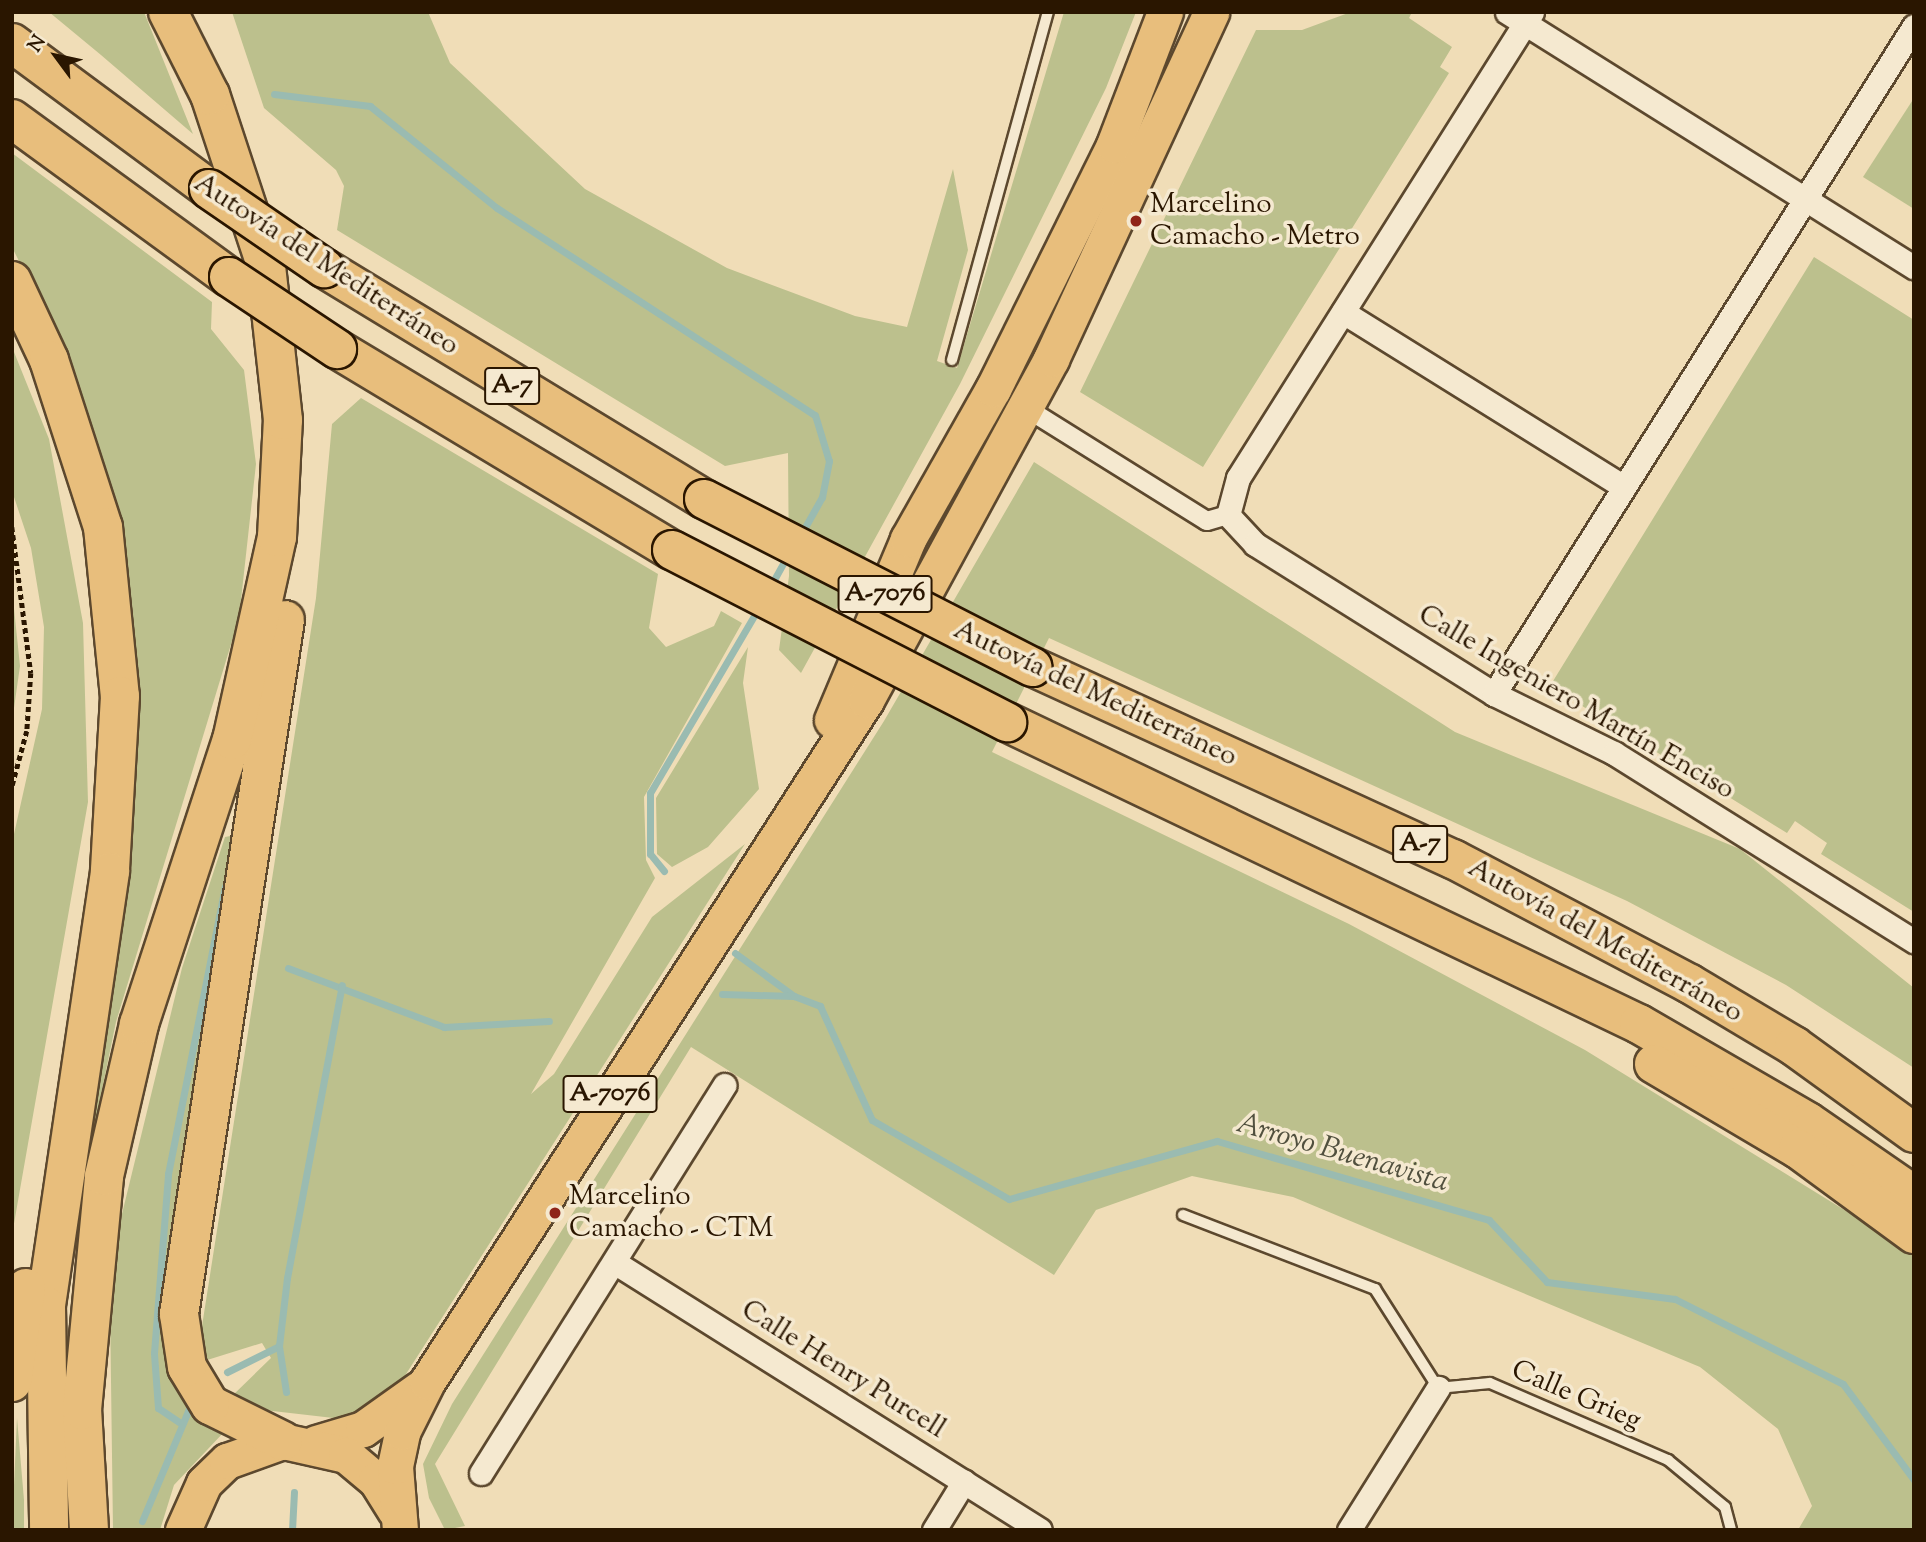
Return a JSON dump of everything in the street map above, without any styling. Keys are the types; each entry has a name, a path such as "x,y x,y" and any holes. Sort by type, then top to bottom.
{"highway":[{"path":"168,12 211,95 266,265 283,420 277,537 285,617 179,1314 187,1367 211,1405 299,1442"},
{"name":"Autovía del Mediterráneo","path":"12,43 209,189 324,268 704,499 1033,667 1453,859 1794,1046 1914,1133"},
{"name":"Autovía del Mediterráneo","path":"12,119 229,277 337,349 672,550 1007,722 1346,879 1639,1024 1808,1122 1914,1195"},
{"path":"12,281 79,440 103,527 117,624 119,784 70,1118 46,1306 49,1530"},
{"path":"89,1530 82,1410 104,1176 139,1024 232,740 277,537"},
{"path":"1346,879 1798,1149 1914,1234"},
{"path":"1794,1046 1914,1100"},
{"path":"12,1382 39,1191 70,1118"}],"main road":[{"name":"A-7076","path":"793,807 908,539 993,389 1114,145 1165,12"},
{"name":"A-7076","path":"398,1520 402,1432 427,1382 793,807 866,700 1026,408 1123,215 1211,12"},
{"name":"A-7076","path":"183,1530 204,1483 228,1461 299,1442 363,1429 427,1382"},
{"name":"A-7076","path":"299,1442 346,1455 376,1480 398,1520"}],"street":[{"path":"1026,408 1207,521 1228,508 1521,16 1914,267"},
{"path":"1494,694 1914,26"},
{"path":"1343,312 1624,487"},
{"name":"Calle Ingeniero Martín Enciso","path":"1228,508 1255,544 1494,694 1614,753 1914,941"},
{"path":"481,1473 724,1085"},
{"name":"Calle Henry Purcell","path":"614,1262 1040,1530"},
{"path":"1349,1530 1438,1388"},
{"path":"934,1530 964,1481"}],"lane":[{"path":"952,360 1048,12"},
{"path":"1183,1215 1374,1289 1438,1388"},
{"name":"Calle Grieg","path":"1438,1388 1490,1384 1668,1460 1725,1507 1731,1530"}],"path":[{"path":"12,527 32,673 27,731 12,787"}],"green space":[{"path":"49,12 144,12 193,134 101,55"},
{"path":"232,12 428,12 450,63 585,189 727,268 855,316 907,327 953,169 968,250 937,361 957,368 1064,12 1136,12 1106,88 960,384 801,673 779,650 789,576 788,453 725,466 337,230 344,186 336,170 264,108"},
{"path":"1351,12 1412,12 1409,18 1452,47 1440,67 1449,73 1203,467 1080,392 1256,30 1302,30"},
{"path":"1914,98 1914,209 1863,177"},
{"path":"12,153 212,302 211,329 244,370 256,464 239,618 116,1022 79,1201 73,1199 116,969 138,756 132,603 103,462 58,340 12,247"},
{"path":"1814,257 1914,320 1914,912 1821,854 1827,843 1795,821 1787,833 1550,686"},
{"path":"12,347 49,439 83,623 88,802 12,1235 12,843 42,709 44,627 31,548 12,491"},
{"path":"361,398 658,574 649,628 666,647 714,626 721,611 742,623 644,797 646,860 655,878 531,1094 554,1074 652,917 745,844 399,1385 351,1420 255,1409 231,1397 271,1358 262,1343 204,1361 202,1326 316,598 332,424"},
{"path":"1034,462 1455,732 1740,849 1914,988 1914,1068 1786,985 1627,901 1049,638 992,752 1349,924 1585,1050 1914,1253 1914,1530 1798,1530 1812,1506 1778,1429 1700,1367 1293,1197 1192,1176 1096,1210 1054,1275 691,1047 435,1464 465,1526 445,1530 429,1498 423,1464 452,1404 884,721"},
{"path":"12,589 20,666 12,722"},
{"path":"748,647 743,683 759,789 708,847 672,867 657,854 656,798"},
{"path":"236,835 191,1104 165,1351 175,1384 224,1432 174,1485 160,1530 113,1530 110,1306 121,1218 182,968 225,837"},
{"path":"17,1418 24,1500 24,1530 12,1530"}],"waterway":[{"path":"274,94 370,106 497,208 815,415 829,461 822,497 800,536"},
{"path":"770,587 788,555"},
{"path":"664,871 650,854 650,793 759,607"},
{"path":"179,1422 158,1408 154,1353 168,1174 225,887"},
{"path":"735,953 794,996"},
{"name":"Arroyo Buenavista","path":"288,968 444,1027 549,1021"},
{"path":"286,1392 279,1346 287,1278 342,985"},
{"name":"Arroyo Buenavista","path":"722,994 794,996 820,1006 872,1120 1009,1199 1217,1141 1489,1220 1547,1282 1675,1299 1843,1384 1914,1480"},
{"path":"227,1372 279,1346"},
{"path":"142,1521 191,1404"},
{"path":"292,1530 294,1492"}],"place":[{"name":"Marcelino Camacho - Metro","path":"1136,221"},
{"name":"Marcelino Camacho - CTM","path":"555,1213"}]}
